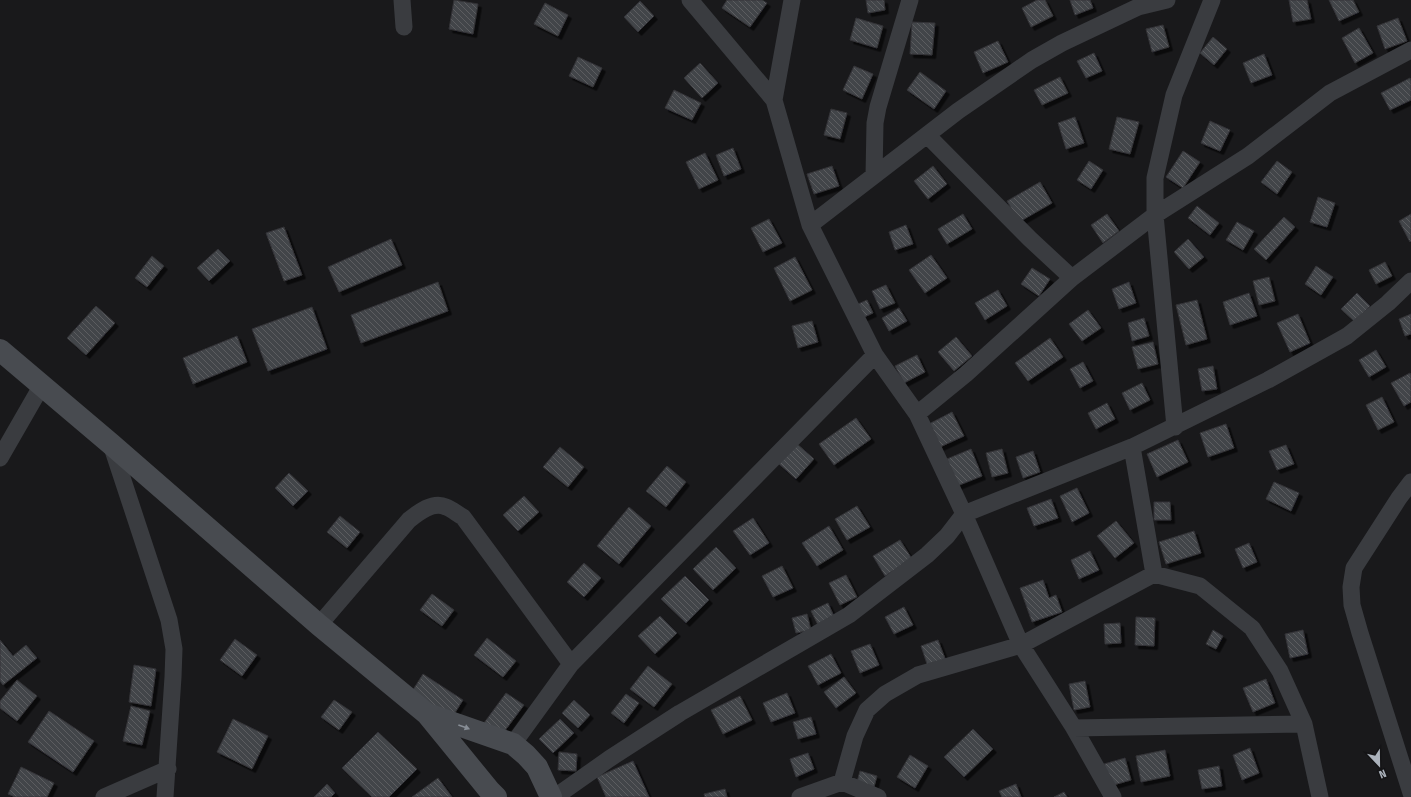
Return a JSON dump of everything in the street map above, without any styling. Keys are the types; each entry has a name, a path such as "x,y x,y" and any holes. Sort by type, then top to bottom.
{"street":[{"path":"402,0 404,27"},
{"path":"690,0 774,100 810,225 874,355 917,414 964,514 1021,645 1074,728 1113,797"},
{"path":"774,100 792,0"},
{"path":"874,176 878,107 910,0"},
{"path":"810,225 958,111 1032,60 1139,3 1167,0"},
{"path":"1175,427 1155,215 1155,178 1174,95 1212,0"},
{"path":"917,414 966,374 1072,278 1155,215 1248,156 1330,93 1411,50"},
{"path":"927,135 1030,239 1072,278"},
{"path":"555,797 609,759 680,714 849,615 927,555 947,536 964,514 1132,447 1268,380 1347,336 1388,303 1411,281"},
{"path":"0,350 111,444 319,625 427,714 496,797"},
{"path":"512,744 571,664 874,355"},
{"path":"0,458 42,385"},
{"path":"111,444 170,627 174,649 166,797"},
{"path":"1132,447 1154,574"},
{"path":"1411,482 1354,568 1351,587 1352,605 1360,633 1411,793"},
{"path":"319,625 409,520 421,510 434,505 445,506 463,517 571,664"},
{"path":"842,782 855,736 867,710 885,694 918,675 1021,645 1154,574 1200,586 1252,628 1280,672 1304,724 1320,797"},
{"path":"427,714 512,744 526,755 537,767 551,797"},
{"path":"1074,728 1304,724"},
{"path":"104,797 168,769"},
{"path":"800,797 842,782 878,797"}],"building":[{"path":"454,0 478,4 473,34 449,29"},
{"path":"727,0 762,0 767,3 750,27 722,8"},
{"path":"866,0 884,0 885,10 868,13"},
{"path":"1037,0 1045,0 1053,16 1031,27 1022,8"},
{"path":"1070,0 1090,0 1093,8 1075,15"},
{"path":"1289,0 1307,0 1311,19 1293,22"},
{"path":"1329,0 1353,0 1359,12 1339,21"},
{"path":"640,1 654,16 638,32 624,17"},
{"path":"545,3 568,15 558,36 534,24"},
{"path":"856,18 883,26 877,48 850,40"},
{"path":"1398,18 1407,41 1385,49 1377,26"},
{"path":"912,22 935,23 932,55 910,54"},
{"path":"1163,25 1169,47 1152,52 1146,29"},
{"path":"1359,28 1373,53 1355,63 1342,38"},
{"path":"1213,37 1227,49 1214,65 1200,53"},
{"path":"998,41 1008,62 983,73 974,52"},
{"path":"1094,53 1102,71 1086,78 1077,61"},
{"path":"1264,54 1272,75 1251,83 1243,63"},
{"path":"578,57 602,68 593,87 569,76"},
{"path":"700,63 718,83 702,98 684,78"},
{"path":"854,66 873,74 862,99 843,90"},
{"path":"920,72 946,91 934,109 907,90"},
{"path":"1060,77 1068,93 1042,105 1034,90"},
{"path":"1410,78 1411,100 1390,110 1381,93"},
{"path":"674,90 701,103 692,120 665,108"},
{"path":"831,109 847,113 840,139 824,135"},
{"path":"1075,117 1084,143 1066,149 1058,123"},
{"path":"1117,117 1139,122 1130,154 1109,149"},
{"path":"1210,121 1230,130 1220,151 1201,143"},
{"path":"733,148 741,169 724,176 716,155"},
{"path":"1183,151 1200,162 1183,188 1166,177"},
{"path":"705,153 718,180 699,189 686,162"},
{"path":"1089,161 1103,170 1091,189 1077,180"},
{"path":"1277,161 1292,172 1277,194 1261,182"},
{"path":"832,166 839,186 814,194 807,174"},
{"path":"933,166 947,184 928,199 914,181"},
{"path":"1040,182 1052,203 1019,222 1007,201"},
{"path":"1318,197 1335,203 1327,227 1310,222"},
{"path":"1197,206 1219,223 1210,235 1188,218"},
{"path":"963,214 972,229 947,244 938,229"},
{"path":"1107,214 1119,231 1103,243 1091,225"},
{"path":"1411,214 1411,241 1410,242 1399,221"},
{"path":"1284,217 1295,227 1266,260 1254,249"},
{"path":"769,219 782,243 763,252 751,228"},
{"path":"1237,222 1254,231 1243,250 1226,240"},
{"path":"906,225 913,244 895,250 889,232"},
{"path":"284,227 302,275 284,281 266,233"},
{"path":"391,239 402,265 339,292 328,267"},
{"path":"1188,239 1204,257 1189,269 1174,252"},
{"path":"218,249 230,261 209,281 197,268"},
{"path":"931,255 947,278 925,293 909,270"},
{"path":"152,256 164,266 147,287 135,278"},
{"path":"795,257 812,290 790,301 774,268"},
{"path":"1385,262 1392,276 1376,284 1369,270"},
{"path":"1316,266 1333,277 1321,295 1305,284"},
{"path":"1032,268 1050,279 1039,296 1021,284"},
{"path":"1269,277 1275,301 1259,305 1253,281"},
{"path":"438,282 448,311 361,343 351,315"},
{"path":"1129,282 1136,303 1119,309 1112,289"},
{"path":"886,285 895,303 880,309 872,291"},
{"path":"998,290 1007,306 985,320 975,303"},
{"path":"1249,293 1257,316 1230,325 1223,302"},
{"path":"1357,293 1370,306 1355,322 1341,309"},
{"path":"867,300 873,313 862,318 856,305"},
{"path":"1197,300 1207,339 1186,345 1176,305"},
{"path":"96,306 115,323 86,355 67,338"},
{"path":"312,307 327,349 268,371 252,329"},
{"path":"899,308 907,321 889,331 882,318"},
{"path":"1088,310 1101,328 1082,341 1069,324"},
{"path":"1298,314 1310,343 1290,352 1277,323"},
{"path":"1411,314 1411,334 1405,336 1399,319"},
{"path":"1144,318 1149,336 1132,341 1128,323"},
{"path":"812,321 818,342 798,348 792,326"},
{"path":"237,336 247,362 193,384 183,358"},
{"path":"956,337 972,356 954,371 938,352"},
{"path":"1050,338 1063,357 1028,381 1015,363"},
{"path":"1153,342 1158,364 1138,369 1132,347"},
{"path":"1376,350 1386,367 1369,377 1359,360"},
{"path":"917,355 925,372 904,383 895,366"},
{"path":"1083,362 1093,381 1080,388 1070,369"},
{"path":"1213,366 1217,389 1202,391 1198,369"},
{"path":"1410,373 1411,402 1404,406 1391,383"},
{"path":"1142,383 1150,400 1130,410 1122,393"},
{"path":"1382,397 1394,422 1378,430 1366,405"},
{"path":"1107,403 1115,419 1096,429 1088,413"},
{"path":"952,412 964,436 940,447 929,424"},
{"path":"856,418 871,439 834,465 819,444"},
{"path":"1226,424 1234,448 1208,457 1200,433"},
{"path":"1178,440 1188,462 1157,477 1147,454"},
{"path":"796,443 814,459 796,479 778,463"},
{"path":"1286,445 1294,464 1277,470 1269,451"},
{"path":"560,447 584,467 568,487 543,467"},
{"path":"971,449 982,476 957,486 947,459"},
{"path":"1002,449 1008,473 992,477 986,453"},
{"path":"1033,451 1040,472 1023,478 1016,457"},
{"path":"667,466 686,482 666,507 646,491"},
{"path":"289,473 308,491 293,506 275,488"},
{"path":"1274,482 1299,493 1291,511 1266,499"},
{"path":"1077,488 1089,513 1072,522 1060,496"},
{"path":"524,496 539,512 518,531 503,515"},
{"path":"1051,499 1058,518 1034,526 1027,508"},
{"path":"1154,502 1170,502 1171,520 1154,520"},
{"path":"857,506 870,527 847,540 835,519"},
{"path":"629,507 651,526 619,564 597,546"},
{"path":"340,516 360,532 347,548 327,532"},
{"path":"753,518 769,543 750,555 733,531"},
{"path":"1116,521 1134,543 1115,558 1097,536"},
{"path":"829,526 843,550 817,566 802,543"},
{"path":"1194,531 1201,553 1166,564 1159,542"},
{"path":"900,540 912,559 885,576 873,556"},
{"path":"1249,543 1257,562 1243,568 1235,549"},
{"path":"716,547 736,568 713,590 693,569"},
{"path":"1090,551 1099,570 1079,579 1071,560"},
{"path":"584,563 601,578 584,597 567,582"},
{"path":"782,566 793,588 773,597 762,576"},
{"path":"846,575 857,597 840,605 829,583"},
{"path":"685,576 709,600 686,623 661,599"},
{"path":"1043,580 1049,598 1056,595 1062,612 1032,622 1020,588"},
{"path":"432,594 454,610 442,626 420,610"},
{"path":"828,603 836,621 820,629 811,611"},
{"path":"904,607 913,625 894,634 885,617"},
{"path":"807,614 811,630 796,633 792,618"},
{"path":"660,616 677,633 655,654 638,636"},
{"path":"1136,617 1155,618 1154,646 1135,645"},
{"path":"1120,623 1121,643 1105,644 1104,624"},
{"path":"1213,630 1223,636 1216,649 1206,644"},
{"path":"1303,630 1308,654 1290,658 1285,634"},
{"path":"487,638 516,661 503,677 474,655"},
{"path":"235,639 257,655 242,676 220,660"},
{"path":"0,640 13,656 26,645 37,658 3,685 0,681"},
{"path":"938,640 946,661 928,667 921,646"},
{"path":"870,644 879,665 860,673 851,651"},
{"path":"831,654 841,673 818,685 808,666"},
{"path":"134,665 156,669 151,706 129,702"},
{"path":"648,666 672,684 654,707 630,689"},
{"path":"423,674 463,700 451,719 411,693"},
{"path":"844,677 856,693 836,708 824,692"},
{"path":"1266,679 1275,703 1253,712 1243,688"},
{"path":"17,680 37,696 17,721 0,708 0,701"},
{"path":"1085,681 1090,707 1074,710 1069,684"},
{"path":"506,693 524,705 501,736 484,723"},
{"path":"787,693 795,713 771,722 763,703"},
{"path":"626,694 639,703 624,723 611,713"},
{"path":"740,696 752,720 723,734 711,710"},
{"path":"334,700 352,712 339,730 321,717"},
{"path":"574,700 590,715 578,728 562,713"},
{"path":"131,706 150,711 142,745 123,741"},
{"path":"49,711 94,741 73,772 28,742"},
{"path":"811,717 816,734 798,739 793,722"},
{"path":"233,719 268,736 252,769 217,752"},
{"path":"560,719 574,733 553,753 539,739"},
{"path":"973,729 993,749 964,777 944,757"},
{"path":"378,732 417,769 389,797 372,797 342,768"},
{"path":"1250,748 1259,773 1242,780 1233,755"},
{"path":"1165,750 1170,776 1141,782 1136,756"},
{"path":"559,752 577,754 576,771 558,770"},
{"path":"808,753 814,769 796,777 790,759"},
{"path":"910,755 928,766 915,788 897,777"},
{"path":"1125,758 1131,780 1110,786 1104,764"},
{"path":"633,761 649,797 606,797 597,777"},
{"path":"1219,766 1222,786 1202,789 1198,770"},
{"path":"21,767 54,783 47,797 15,797 8,794"},
{"path":"860,771 877,776 874,787 857,782"},
{"path":"438,778 452,797 412,797"},
{"path":"327,784 335,793 331,797 314,797"},
{"path":"1016,784 1021,797 1002,797 999,791"},
{"path":"725,789 727,797 705,797 704,794"},
{"path":"1064,792 1067,797 1054,797"}]}
